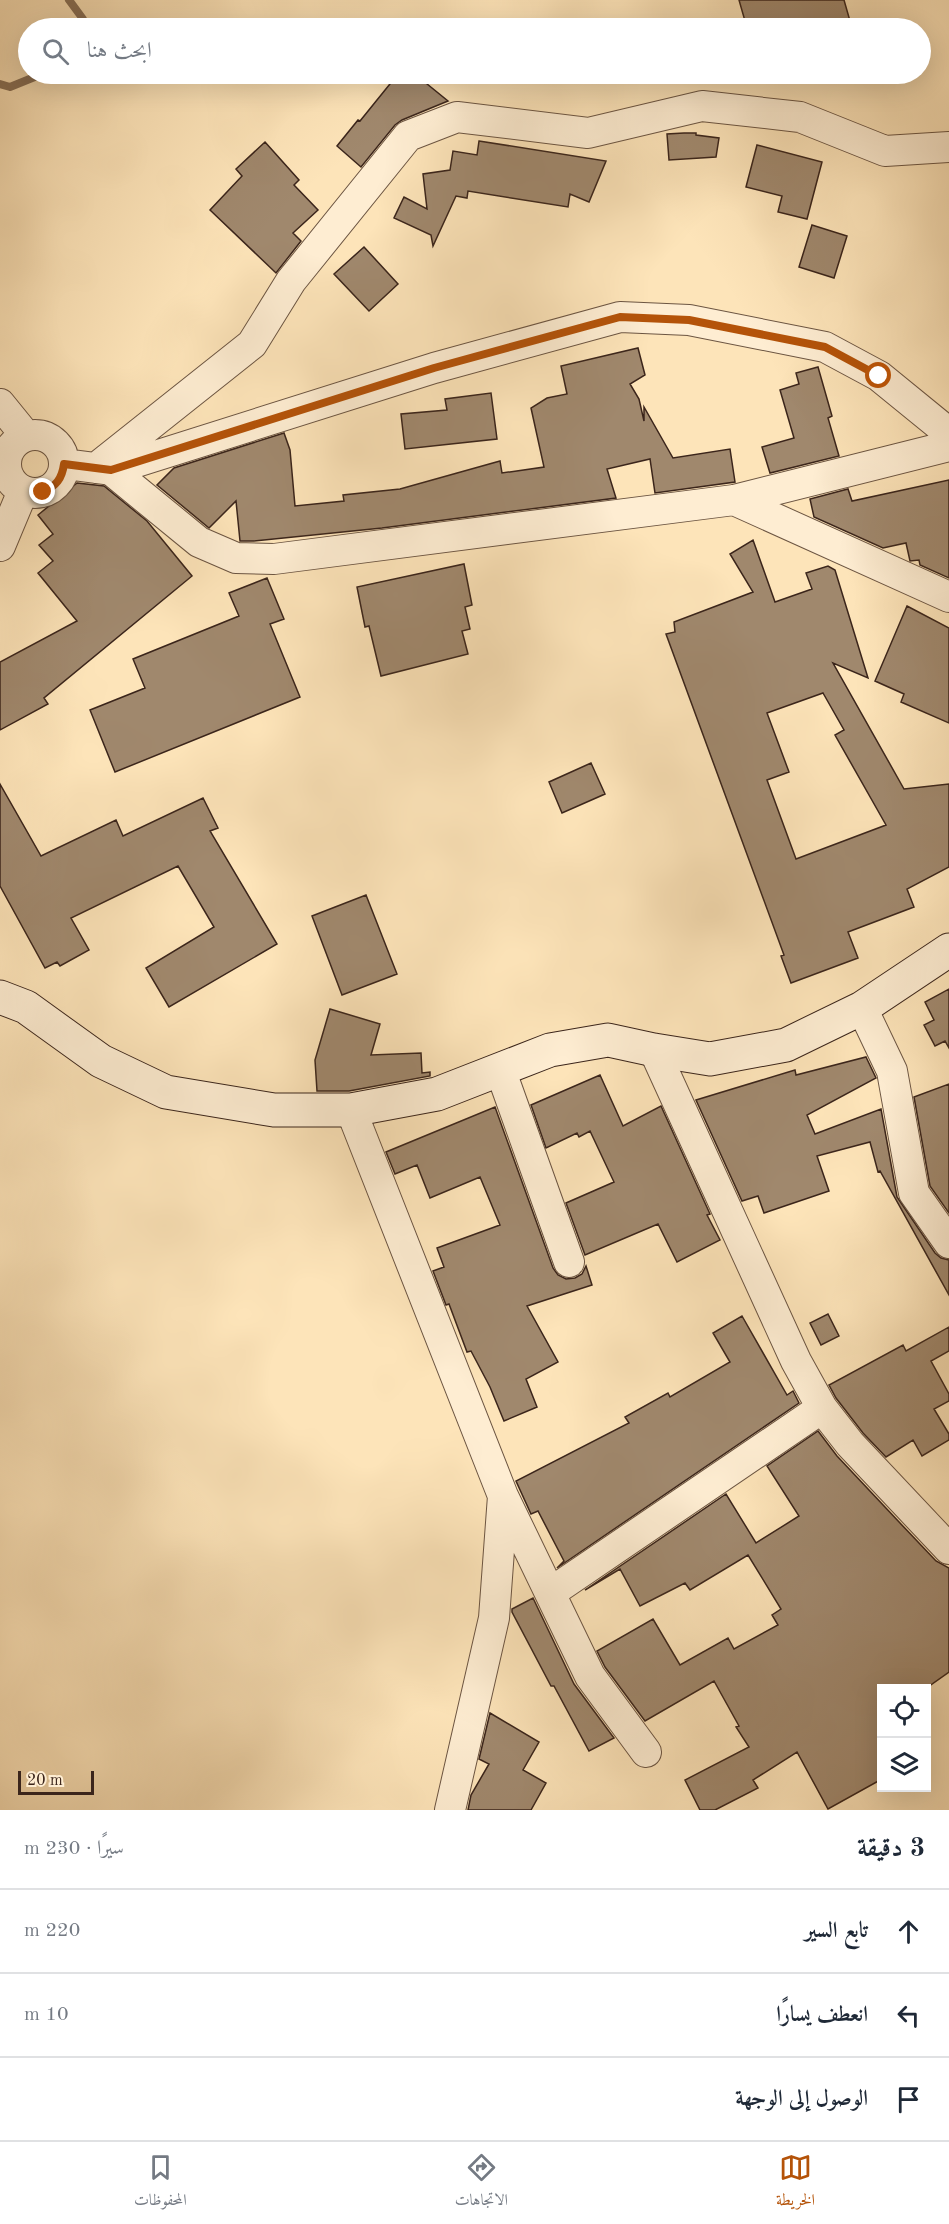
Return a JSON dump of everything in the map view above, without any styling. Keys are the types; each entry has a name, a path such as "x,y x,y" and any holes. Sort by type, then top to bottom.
{"street":[{"path":"104,469 252,344 291,281 408,136 457,117 588,133 702,106 800,117 885,151 949,147"},
{"path":"64,464 104,469 434,368 620,317 689,320 825,347 879,376 949,433"},
{"path":"0,404 26,436"},
{"path":"0,546 13,491 6,468 7,458 17,441 26,436 36,435 53,441 59,447 64,464 59,481 52,488 43,492 13,491"},
{"path":"104,469 199,542 236,558 274,559 734,500 949,446"},
{"path":"734,500 949,597"},
{"path":"0,997 26,1006 101,1061 166,1092 274,1110 351,1110 437,1094 550,1050 608,1040 710,1059 786,1045 862,1008 949,950"},
{"path":"862,1008 892,1071 914,1193 949,1243"},
{"path":"654,1050 796,1361 822,1408 850,1444 949,1549"},
{"path":"500,1069 569,1262"},
{"path":"351,1110 503,1496 590,1676 646,1752"},
{"path":"550,1593 822,1408"},
{"path":"450,1810 494,1618 503,1496"}],"building":[{"path":"739,0 844,0 849,18 744,18"},
{"path":"390,84 427,84 448,101 395,125 361,167 337,146 358,120 360,121"},
{"path":"696,133 696,135 719,138 716,157 669,160 667,134"},
{"path":"479,141 606,161 589,202 570,194 568,207 468,191 467,198 456,196 433,246 431,235 394,218 404,197 427,209 423,174 450,170 453,151 477,155"},
{"path":"265,142 299,180 294,185 318,210 293,233 301,241 276,273 210,210 242,176 236,169"},
{"path":"757,145 822,162 807,219 778,212 782,196 746,187"},
{"path":"812,225 847,236 834,278 799,267"},
{"path":"364,247 398,284 369,311 334,274"},
{"path":"638,348 645,375 630,384 639,399 644,421 644,407 673,458 730,449 735,482 655,493 650,459 607,469 616,498 382,528 254,541 240,541 236,501 209,528 157,485 174,468 284,433 290,450 295,506 344,501 343,495 400,489 500,461 502,473 544,467 531,408 547,398 567,394 561,366"},
{"path":"818,367 832,416 828,418 839,456 770,473 762,447 794,438 780,390 799,384 796,373"},
{"path":"491,393 497,439 405,449 401,414 447,410 445,399"},
{"path":"949,480 949,578 920,565 919,560 910,561 906,543 883,548 814,517 810,499 848,489 852,501"},
{"path":"77,483 104,486 147,521 192,576 44,698 48,704 0,730 0,662 77,621 38,573 53,561 39,545 53,534 38,515"},
{"path":"753,540 775,602 812,589 806,573 828,566 835,570 868,678 833,663 904,789 949,784 949,867 907,889 914,907 848,932 858,958 791,983 781,956 784,955 666,634 675,632 674,622 753,592 730,554","holes":["823,693 844,730 835,735 886,825 796,859 767,780 789,772 767,713"]},
{"path":"464,564 472,605 465,607 470,629 462,631 468,654 381,676 369,626 365,627 357,587"},
{"path":"267,578 284,619 270,624 300,697 115,772 90,710 145,688 133,659 239,616 229,593"},
{"path":"907,606 949,628 949,723 901,702 904,694 875,681"},
{"path":"591,763 605,794 562,813 549,782"},
{"path":"0,784 41,856 116,820 123,836 203,798 218,828 210,831 277,944 169,1007 146,968 214,927 178,866 71,918 89,950 60,966 57,962 45,968 0,886"},
{"path":"366,895 397,974 342,995 312,916"},
{"path":"949,989 949,1048 945,1041 935,1046 924,1025 934,1020 925,1002"},
{"path":"330,1009 380,1024 371,1055 421,1053 422,1073 430,1072 430,1076 349,1091 317,1091 315,1060"},
{"path":"866,1057 876,1078 807,1115 815,1134 881,1109 897,1197 935,1253 949,1260 949,1295 880,1171 878,1172 870,1142 817,1156 829,1191 764,1213 758,1196 742,1201 696,1100 795,1070 796,1075"},
{"path":"600,1075 623,1126 661,1106 710,1214 707,1215 720,1240 677,1262 658,1224 585,1255 566,1203 614,1182 590,1131 579,1137 577,1133 546,1148 531,1105"},
{"path":"949,1084 949,1213 930,1186 914,1097"},
{"path":"495,1107 553,1268 558,1275 566,1279 582,1274 586,1266 592,1285 527,1306 558,1362 526,1379 537,1407 504,1421 490,1387 471,1351 467,1352 449,1304 446,1305 433,1271 444,1267 437,1248 500,1225 480,1177 430,1198 417,1165 395,1174 386,1152"},
{"path":"828,1314 839,1336 821,1345 810,1323"},
{"path":"742,1316 787,1395 793,1391 799,1403 557,1568 564,1561 538,1511 531,1514 516,1481 629,1423 625,1417 668,1393 670,1397 730,1362 713,1333"},
{"path":"949,1327 949,1351 931,1361 949,1394 949,1401 934,1409 949,1434 949,1440 922,1456 913,1440 886,1457 863,1433 836,1398 829,1385 903,1345 906,1351"},
{"path":"818,1431 837,1456 936,1561 949,1568 949,1672 931,1685 877,1684 877,1782 828,1809 797,1752 753,1780 758,1788 715,1810 700,1810 685,1780 749,1747 736,1727 739,1726 714,1681 645,1721 605,1667 597,1651 653,1619 680,1665 728,1638 734,1649 778,1625 772,1615 781,1609 748,1555 690,1590 685,1583 640,1606 620,1569 585,1590 726,1494 756,1543 799,1516 767,1466"},
{"path":"533,1598 574,1684 614,1738 589,1751 512,1612 512,1609"},
{"path":"490,1713 539,1742 523,1770 546,1783 531,1810 468,1810 471,1795 489,1764 479,1759"}],"waterway":[{"path":"69,0 82,18"},
{"path":"0,84 10,87 18,84"}],"route":[{"path":"43,492 52,488 59,481 64,464 111,470 434,368 620,317 689,320 825,347 879,376"}]}
